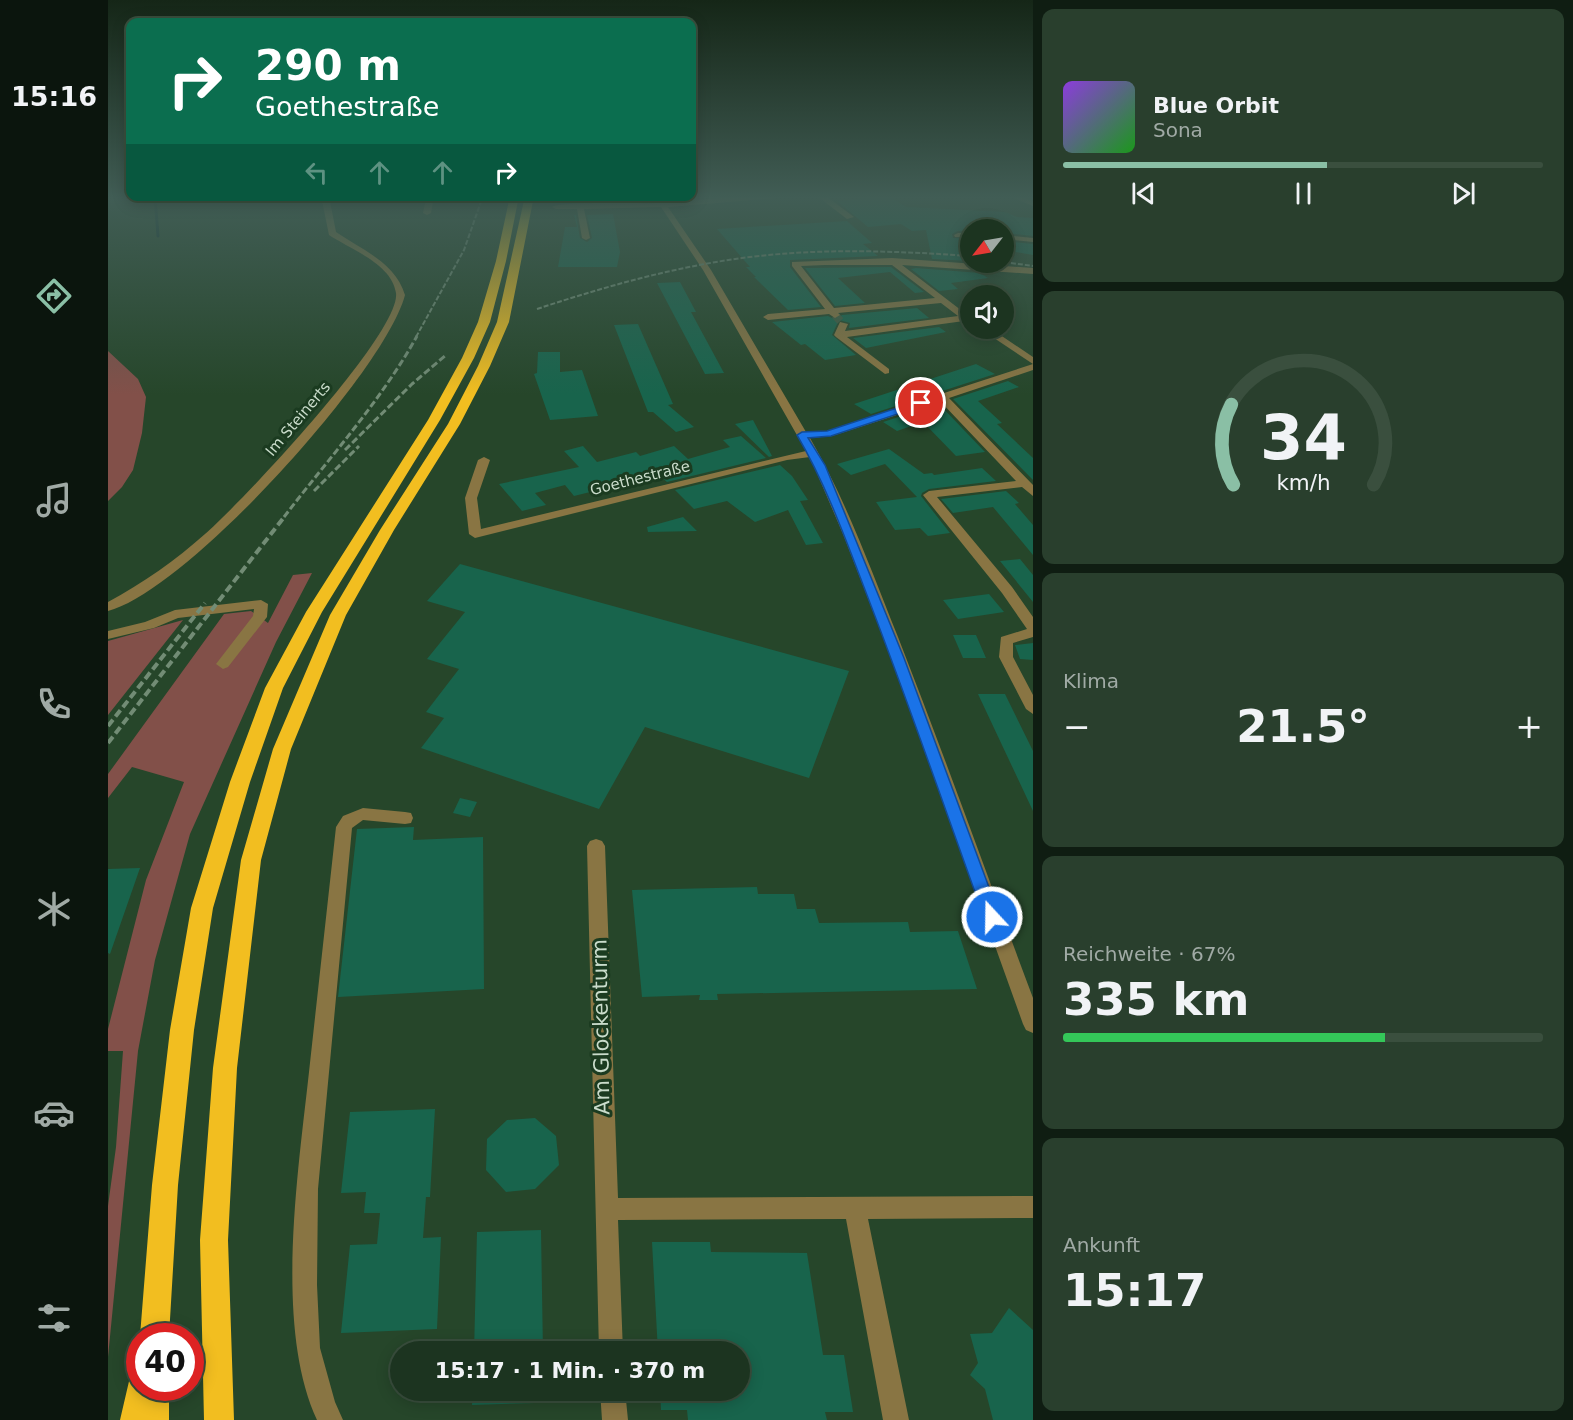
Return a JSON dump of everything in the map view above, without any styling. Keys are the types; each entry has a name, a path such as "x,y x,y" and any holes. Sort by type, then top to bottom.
{"highway":[{"path":"154,1323 165,1185 182,1030 202,908 240,782 274,688 314,612 434,420 468,358 484,322 501,262"},
{"path":"219,1420 214,1240 225,1068 251,860 282,749 338,615 387,530 454,424 484,366 503,322 516,262"},
{"path":"135,1420 139,1401"},
{"path":"154,1401 154,1420"}],"street":[{"name":"Im Steinerts","path":"108,607 132,596 179,563 238,511 353,378 395,316 402,297 398,284 377,262"},
{"path":"702,262 813,453 835,498 898,658 1033,1024"},
{"path":"834,314 795,264 851,262"},
{"path":"894,262 960,313"},
{"path":"935,262 1033,271"},
{"path":"768,317 834,314 943,300"},
{"path":"839,335 960,320"},
{"path":"839,335 843,324"},
{"path":"839,335 885,371"},
{"path":"1000,339 1033,361"},
{"path":"802,435 828,434 1033,367"},
{"path":"941,396 1028,487"},
{"name":"Goethestraße","path":"484,460 471,498 475,534 788,457 813,453"},
{"path":"1028,487 929,495 1007,590 1033,627"},
{"path":"108,635 149,625 175,614 261,604 260,617 223,664"},
{"path":"1033,632 1006,640 1006,657 1033,709"},
{"path":"330,1420 323,1406 308,1348 305,1285 307,1189 344,827 347,820 363,813 405,818"},
{"name":"Am Glockenturm","path":"596,846 611,1341"},
{"path":"855,1208 896,1420"},
{"path":"607,1209 1033,1208"},
{"path":"613,1401 615,1420"}],"shaded area":[{"path":"108,351 138,379 146,397 142,433 133,470 122,487 108,501"},
{"path":"312,573 276,642 190,834 155,960 138,1051 108,1357 108,1206 116,1147 123,1051 108,1051 108,1029 146,880 184,782 132,767 108,798 108,774 224,614 251,611 268,623 293,575"},
{"path":"183,620 108,715 108,641"}],"building":[{"path":"559,262 618,262 617,267 558,267"},
{"path":"746,262 790,262 790,267 821,307 788,310 746,267 750,267"},
{"path":"891,267 924,292 915,293 890,272 838,278 865,303 835,306 805,268"},
{"path":"911,269 980,273 988,278 951,283 958,289 939,291"},
{"path":"680,282 696,312 691,312 724,373 705,374 657,283"},
{"path":"917,308 929,318 849,328 850,323 839,320 832,335 856,355 825,360 772,322 828,316 836,320 842,315"},
{"path":"638,324 673,404 668,405 694,427 676,432 653,412 648,412 614,325"},
{"path":"939,327 946,332 866,348 853,338"},
{"path":"538,352 560,352 560,372 582,370 598,416 550,420 534,374 537,373"},
{"path":"976,364 995,374 871,414 854,404"},
{"path":"1008,381 1019,387 978,401 1002,423 997,424 1033,458 1033,480 953,399"},
{"path":"939,404 985,452 956,456 923,422 897,431 883,422"},
{"path":"753,420 772,456 769,457 735,424"},
{"path":"741,436 766,458 667,482 659,475 574,496 565,485 535,493 546,505 522,511 499,484 579,467 564,451 583,446 597,462 636,452 640,456 674,446 688,459 730,447 723,440"},
{"path":"889,449 924,474 934,475 982,468 996,481 929,489 922,493 921,496 950,533 928,536 920,528 895,530 876,502 917,497 885,464 851,475 837,464"},
{"path":"780,465 792,476 808,500 800,501 823,543 806,545 788,510 755,522 727,501 694,509 675,490"},
{"path":"1006,491 1019,503 1015,504 1033,525 1033,555 993,507 953,513 941,499"},
{"path":"683,517 697,531 648,532 647,527"},
{"path":"1020,559 1033,575 1033,602 1000,561"},
{"path":"460,564 849,671 809,778 645,727 599,809 421,748 444,718 426,712 459,669 427,659 465,612 427,601"},
{"path":"989,594 1004,612 958,619 943,600"},
{"path":"953,635 976,635 986,658 963,658"},
{"path":"1033,643 1033,660 1020,659 1015,645"},
{"path":"978,694 1005,694 1033,751 1033,811"},
{"path":"460,798 477,802 470,817 453,813"},
{"path":"414,827 413,840 483,837 484,989 338,997 357,829"},
{"path":"140,868 110,954 108,953 108,869"},
{"path":"757,887 758,894 794,894 797,909 815,909 819,923 908,922 910,932 958,931 977,989 717,994 718,1000 699,1000 700,995 642,997 632,890"},
{"path":"435,1109 430,1197 426,1197 423,1238 441,1237 437,1329 341,1333 350,1245 377,1244 380,1213 364,1213 366,1192 341,1193 350,1112"},
{"path":"535,1118 556,1136 559,1165 535,1189 506,1192 486,1170 487,1139 507,1120"},
{"path":"541,1230 543,1341 474,1341 477,1232"},
{"path":"652,1242 710,1242 711,1252 807,1253 823,1355 844,1355 853,1412 825,1412 827,1420 688,1420 687,1410 661,1410 661,1401 750,1401 750,1341 657,1341"},
{"path":"1009,1308 1033,1330 1033,1420 993,1420 985,1389 970,1375 978,1363 970,1334 992,1333"},
{"path":"472,1401 535,1401 535,1403 472,1405"}],"tunnel":[{"path":"835,315 843,324"}],"railway":[{"path":"416,337 457,262"},
{"path":"537,309 642,278 716,262"},
{"path":"1014,263 1033,266"},
{"path":"284,517 371,406 417,336"},
{"path":"345,450 412,384 446,355"},
{"path":"314,491 359,446"},
{"path":"108,743 285,516"},
{"path":"108,726 205,603"}],"route":[{"path":"921,403 828,434 802,435 820,465 835,498 898,658 992,917"}]}
